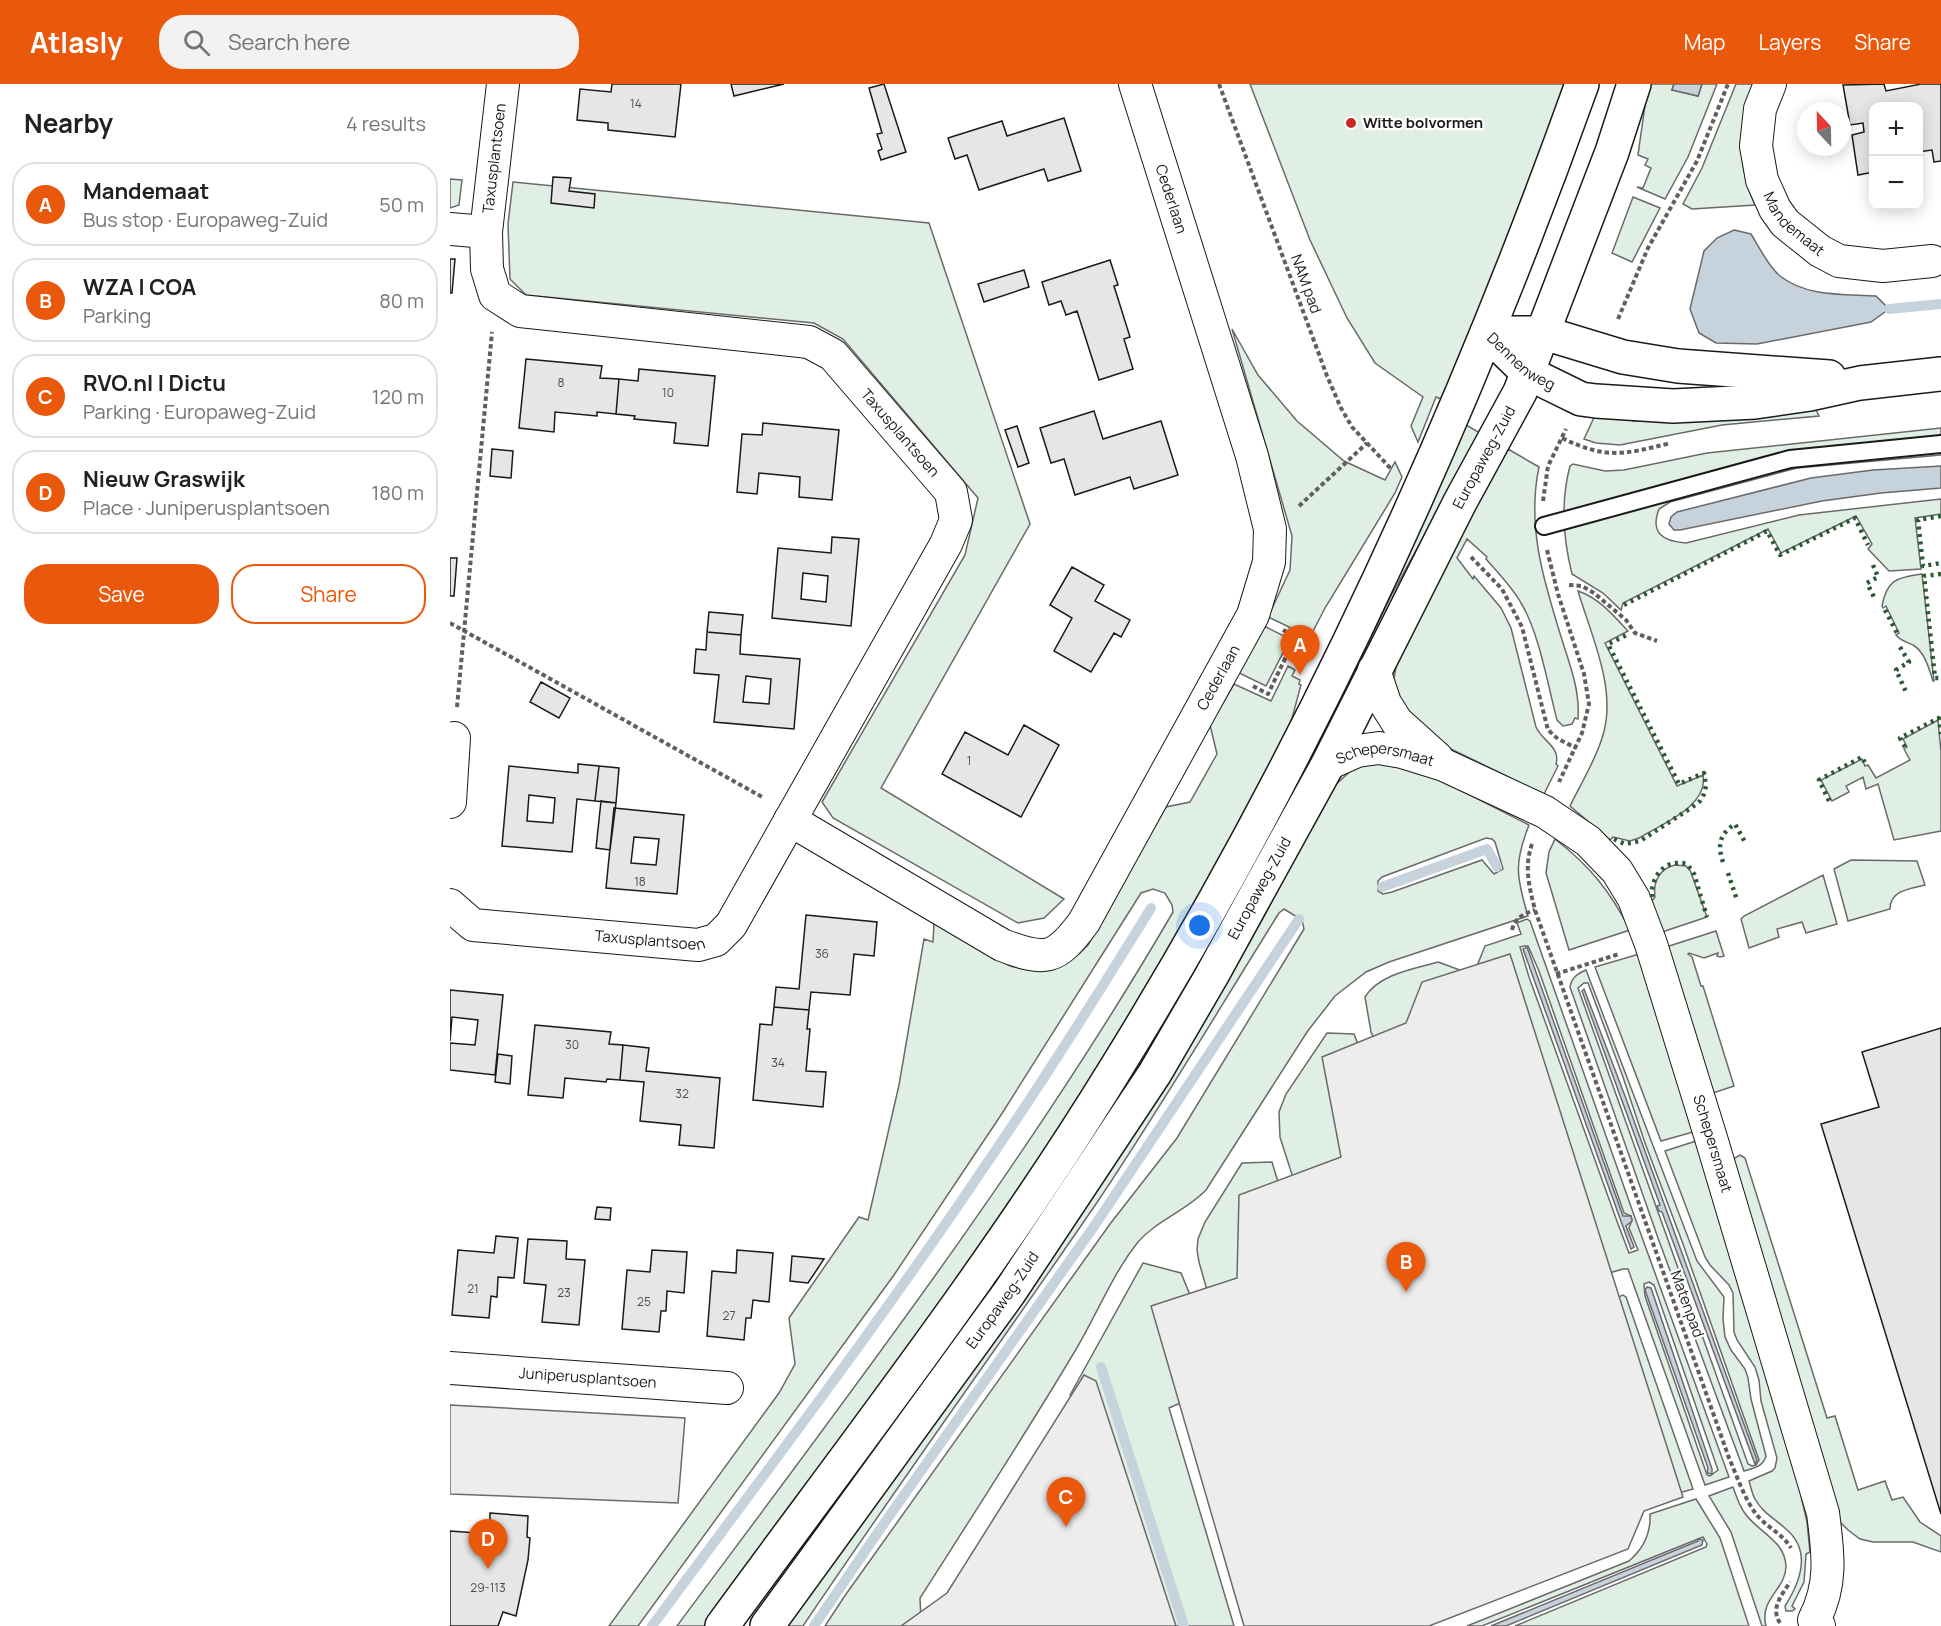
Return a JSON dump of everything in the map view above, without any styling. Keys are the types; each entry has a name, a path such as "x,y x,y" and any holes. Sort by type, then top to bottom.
{"main road":[{"path":"722,1626 969,1289 1080,1125 1173,974 1267,807 1328,686 1425,480 1487,333 1582,84"},
{"name":"Europaweg-Zuid","path":"767,1626 1009,1293 1155,1073 1218,965 1328,764 1374,670 1528,373 1612,152 1634,84"},
{"name":"Dennenweg","path":"1487,333 1544,333 1603,352 1641,360 1757,373 1831,377 1860,383"},
{"name":"Dennenweg","path":"1487,333 1528,373 1581,399 1673,406 1755,402 1810,394 1860,383 1941,374"}],"street":[{"name":"Taxusplantsoen","path":"450,905 473,925 698,945 716,940 732,925 946,543 956,520 951,492 833,355 809,342 520,311 495,295 487,269 486,232 503,84"},
{"name":"Cederlaan","path":"790,820 1002,945 1024,953 1052,955 1069,942 1084,922 1253,615 1269,562 1270,529 1252,456 1135,84"},
{"name":"Mandemaat","path":"1770,84 1760,109 1756,146 1762,180 1775,209 1785,223 1820,251 1839,261 1883,266 1932,261"},
{"name":"Taxusplantsoen","path":"450,229 486,232"},
{"name":"Schepersmaat","path":"1374,670 1385,704 1397,722 1444,765"},
{"path":"450,802 454,738"},
{"name":"Schepersmaat","path":"1328,764 1357,751 1379,748 1402,752 1444,765 1545,812 1588,841 1617,871 1634,899 1711,1138 1823,1513 1827,1581 1824,1602 1814,1624"},
{"name":"Juniperusplantsoen","path":"450,1368 726,1388"}],"lane":[{"path":"1544,526 1790,459 1941,444"}],"path":[{"name":"NAM pad","path":"1219,84 1341,408 1352,427 1399,477"},
{"path":"454,738 495,295"},
{"path":"1270,529 1286,518 1367,443"},
{"name":"Matenpad","path":"1469,554 1502,590 1522,627 1548,730 1558,739 1576,748 1545,812 1527,860 1527,882 1535,910 1729,1458 1755,1513 1789,1544 1793,1557"},
{"path":"1569,585 1582,586 1594,593 1626,620 1635,633 1657,641"},
{"path":"450,623 769,801 790,820"},
{"path":"1283,630 1312,644"},
{"path":"1223,672 1268,694 1296,636"},
{"path":"1512,930 1514,922 1525,913 1535,910"},
{"path":"1557,974 1650,944"},
{"path":"1782,1626 1775,1612 1791,1575"}],"green space":[{"path":"1250,84 1578,84 1447,401 1436,397 1418,442 1411,426 1423,397 1375,363 1347,318 1310,240"},
{"path":"1648,84 1674,84 1672,90 1698,96 1702,84 1717,84 1688,157 1665,199 1637,187 1643,188 1651,168 1645,165 1648,159 1638,155"},
{"path":"1736,84 1754,84 1745,116 1741,144 1744,173 1755,205 1692,209 1683,204 1702,168"},
{"path":"450,179 462,180 459,205 450,208"},
{"path":"513,182 929,223 1030,524 881,788 1064,899 1044,918 1018,923 833,818 822,802 965,555 978,498 843,339 814,323 526,295 510,279 508,224"},
{"path":"1633,197 1660,208 1632,262 1612,253"},
{"path":"1232,329 1258,375 1297,421 1344,461 1385,480 1395,462 1402,477 1395,493 1325,608 1310,637 1268,617 1290,570 1292,536"},
{"path":"1813,404 1819,416 1722,425 1620,445 1596,443 1584,439 1597,411 1620,414 1633,421 1647,421 1648,417"},
{"path":"1461,422 1480,433 1390,598 1284,811 1179,996 1120,1093 995,1282 743,1626 733,1626 990,1274"},
{"path":"1941,428 1941,455 1797,468 1670,502 1659,509 1656,524 1657,530 1665,538 1686,543 1799,515 1941,499 1941,514 1915,518 1921,569 1889,571 1868,549 1872,544 1856,516 1781,553 1768,529 1623,603 1621,610 1603,593 1572,574 1566,547 1564,507 1567,480 1570,466 1573,464 1605,471 1624,470 1707,453"},
{"path":"1508,449 1539,467 1535,512 1536,534 1544,578 1576,690 1578,719 1575,718 1572,724 1563,726 1557,720 1538,644 1517,597 1486,559 1487,557 1467,539 1457,558 1473,579 1474,576 1501,608 1511,628 1536,727 1556,753 1557,758 1558,766 1544,794 1420,734 1393,686 1396,666 1461,532"},
{"path":"1922,574 1934,681 1921,652 1896,635 1899,633 1886,606 1883,608 1882,606 1887,590 1894,581"},
{"path":"1578,591 1599,603 1628,631 1605,643 1677,786 1703,775 1703,786 1699,796 1691,805 1671,820 1630,841 1613,837 1610,840 1570,806 1603,735 1607,699 1601,662"},
{"path":"1264,626 1290,639 1266,686 1239,673"},
{"path":"1288,666 1295,670 1292,676 1300,680 1301,685 1281,759 1036,1174 710,1626 677,1626 935,1276 1058,1097 1173,912 1165,893 1153,889 1141,893 1001,1115 894,1275 638,1626 609,1626 779,1393 795,1364 789,1318 859,1217 868,1220 899,1085 924,939 933,942 934,923 1010,966 1043,970 1053,969 1070,961 1088,945 1166,807 1190,802 1217,754 1210,725 1234,684 1271,701"},
{"path":"1938,720 1941,752 1941,831 1894,840 1878,784 1866,789 1863,777 1846,786 1849,792 1832,801 1821,780 1862,759 1876,778 1910,760 1904,749 1907,747 1903,739"},
{"path":"1372,761 1419,769 1529,825 1521,850 1518,870 1528,916 1389,962 1366,972 1335,996 1307,1032 1206,1190 1190,1204 1146,1234 1128,1255 1053,1387 920,1598 921,1620 916,1626 825,1626 1110,1224 1177,1138 1304,929 1302,920 1284,909 1279,913 1098,1201 803,1626 784,1626 972,1372 1142,1121 1261,921 1334,786 1354,768","holes":["1486,838 1492,839 1503,869 1494,874 1482,860 1392,892 1383,894 1378,891 1378,881 1382,877"]},
{"path":"1555,839 1579,859 1598,880 1615,903 1630,930 1569,950 1546,873 1549,852"},
{"path":"1851,860 1917,861 1925,885 1897,894 1893,898 1890,909 1848,921 1834,869"},
{"path":"1686,866 1690,870 1707,917 1662,932 1651,902 1655,897 1658,877 1669,867"},
{"path":"1823,875 1837,924 1806,933 1802,922 1777,929 1779,937 1749,948 1741,919 1744,916"},
{"path":"1527,919 1530,921 1729,1477 1705,1485 1628,1269 1602,1275 1477,966 1485,946 1521,934 1517,923","holes":["1528,946 1539,971 1624,1213 1631,1216 1629,1228 1638,1250 1629,1253 1618,1224 1529,977 1520,947","1649,1282 1654,1285 1718,1470 1710,1476 1707,1475 1645,1296 1644,1284"]},
{"path":"1716,931 1724,956 1717,956 1718,953 1704,958 1688,954 1692,957 1701,986 1703,986 1734,1086 1710,1094 1666,947"},
{"path":"1640,955 1693,1132 1661,1141 1595,967"},
{"path":"1438,962 1460,970 1521,1299 1371,1032 1365,997 1371,989 1398,973"},
{"path":"1586,970 1697,1261 1724,1297 1725,1337 1731,1350 1745,1369 1766,1456 1763,1463 1755,1468 1744,1471 1658,1238 1570,987 1574,978","holes":["1588,983 1759,1460 1756,1465 1748,1464 1578,988"]},
{"path":"1327,1033 1354,1034 1359,1047 1410,1333 1294,1181 1280,1137 1279,1112 1286,1094"},
{"path":"1696,1141 1794,1465 1807,1522 1810,1552 1806,1554 1804,1582 1792,1606 1795,1609 1792,1611 1786,1611 1785,1606 1796,1587 1799,1576 1801,1556 1799,1547 1786,1529 1758,1504 1749,1481 1772,1471 1777,1458 1761,1401 1759,1380 1755,1367 1734,1332 1733,1293 1705,1257 1665,1151"},
{"path":"1740,1155 1745,1158 1827,1418 1835,1416 1858,1490 1885,1481 1892,1500 1903,1497 1920,1522 1941,1536 1941,1552 1913,1542 1873,1542 1860,1539 1840,1522 1733,1159"},
{"path":"1272,1162 1278,1182 1300,1367 1207,1290 1197,1250 1198,1239 1205,1222 1242,1163"},
{"path":"1143,1263 1181,1273 1190,1295 1185,1401 1169,1408 1234,1626 1172,1626 1070,1395"},
{"path":"1623,1295 1626,1297 1693,1489 1668,1496 1609,1301"},
{"path":"1733,1487 1749,1519 1776,1543 1784,1557 1785,1574 1766,1608 1766,1626 1762,1626 1731,1532 1709,1496"},
{"path":"1696,1499 1720,1538 1749,1626 1515,1626 1706,1547 1707,1544 1703,1537 1482,1626 1467,1626 1629,1561 1645,1540 1650,1514"}],"shaded area":[{"path":"1674,84 1702,84 1698,96 1672,90"},
{"path":"1734,230 1751,234 1772,267 1791,283 1826,293 1876,296 1889,309 1871,322 1757,344 1716,343 1699,333 1690,309 1704,251 1717,238"},
{"path":"1941,466 1941,488 1822,501 1680,530 1674,530 1669,524 1671,517 1677,512 1811,478 1873,470"},
{"path":"1527,947 1623,1216 1631,1216 1632,1221 1626,1226 1634,1247 1631,1249 1523,949"},
{"path":"1510,954 1683,1497 1644,1511 1628,1549 1429,1626 1244,1626 1151,1306 1237,1278 1239,1195 1341,1157 1322,1057 1406,1023 1422,982"},
{"path":"1584,989 1757,1460 1755,1464 1662,1212 1657,1206 1660,1205 1582,991"},
{"path":"1647,1287 1651,1288 1712,1474 1707,1473 1708,1468 1645,1290"},
{"path":"1084,1375 1096,1381 1176,1626 901,1626 947,1593"},
{"path":"450,1405 685,1418 678,1503 450,1494"},
{"path":"1698,1539 1703,1540 1702,1545 1506,1626 1491,1626 1698,1541"}],"building":[{"path":"612,84 681,84 675,137 608,130 608,123 577,120 580,89 611,92"},
{"path":"731,84 784,84 734,96"},
{"path":"884,84 906,152 881,160 878,151 882,149 877,134 882,133 869,88"},
{"path":"1884,84 1886,91 1921,84 1941,84 1941,161 1934,162 1932,150 1923,151 1923,102 1869,102 1869,173 1858,175 1852,135 1864,132 1863,123 1851,125 1851,102 1846,102 1843,85"},
{"path":"1064,118 1081,171 1048,181 1044,169 979,190 967,155 955,159 948,138 1002,121 1007,136"},
{"path":"553,177 571,178 569,191 595,194 594,208 551,203"},
{"path":"450,259 455,259 452,293 450,293"},
{"path":"1110,260 1118,285 1114,286 1130,337 1124,339 1133,369 1099,380 1077,311 1066,315 1061,301 1049,305 1042,282"},
{"path":"1024,270 1029,287 984,302 978,284"},
{"path":"526,359 602,366 600,378 619,379 616,414 597,412 597,416 555,412 554,432 519,428"},
{"path":"639,369 715,376 708,446 674,443 676,423 634,419 635,416 616,414 619,379 638,381"},
{"path":"1094,411 1103,439 1161,421 1178,475 1134,489 1130,477 1075,495 1064,459 1051,463 1040,428"},
{"path":"763,423 839,430 832,500 799,497 800,477 759,473 757,494 737,492 742,434 762,435"},
{"path":"1017,426 1029,463 1018,467 1005,430"},
{"path":"492,449 513,451 511,478 490,476"},
{"path":"832,537 859,539 851,626 772,618 778,548 831,553","holes":["803,573 828,576 826,602 801,599"]},
{"path":"450,558 457,558 454,596 450,596"},
{"path":"1072,567 1104,585 1095,601 1130,620 1121,637 1114,633 1091,672 1054,651 1072,618 1050,605"},
{"path":"709,612 743,615 741,635 707,632"},
{"path":"707,632 741,635 740,654 800,659 794,729 714,722 719,675 694,673 696,649 706,650","holes":["746,676 771,679 769,704 743,702"]},
{"path":"541,682 570,698 559,718 530,702"},
{"path":"1024,725 1059,745 1021,817 942,774 965,732 1008,755"},
{"path":"578,764 599,766 595,801 577,799 572,852 502,846 509,766 578,773","holes":["529,795 555,798 553,823 527,821"]},
{"path":"599,766 619,768 616,803 595,801"},
{"path":"601,801 616,803 610,850 596,848"},
{"path":"614,808 684,815 677,894 606,888","holes":["634,837 659,839 656,865 631,863"]},
{"path":"806,915 877,922 874,956 854,954 850,995 811,992 809,1010 774,1007 776,987 799,989"},
{"path":"450,990 503,995 495,1075 450,1070 450,1043 475,1045 478,1020 452,1017 450,1041"},
{"path":"774,1007 809,1010 807,1029 810,1029 806,1071 826,1072 823,1107 753,1100 760,1024 772,1025"},
{"path":"535,1025 611,1032 609,1044 623,1045 620,1080 607,1079 606,1082 565,1078 563,1098 528,1095"},
{"path":"1941,1028 1941,1514 1821,1124 1879,1107 1862,1052"},
{"path":"623,1045 649,1048 646,1071 720,1078 714,1148 679,1145 681,1125 640,1121 644,1082 620,1080"},
{"path":"498,1054 512,1056 510,1084 495,1082"},
{"path":"597,1207 611,1208 610,1220 595,1219"},
{"path":"496,1236 518,1238 514,1278 498,1277 497,1297 491,1296 489,1318 452,1315 458,1250 494,1253"},
{"path":"528,1239 567,1241 566,1259 585,1260 579,1325 542,1322 546,1285 524,1283"},
{"path":"652,1250 687,1252 684,1293 667,1291 666,1311 661,1311 659,1332 622,1329 627,1270 650,1272"},
{"path":"737,1250 773,1253 769,1302 753,1300 751,1318 746,1318 744,1340 707,1336 712,1271 736,1273"},
{"path":"792,1256 824,1259 808,1283 790,1281"},
{"path":"490,1513 528,1516 527,1537 530,1538 528,1560 516,1616 503,1612 498,1626 450,1626 450,1531 490,1534"}],"waterway":[{"path":"1889,309 1941,304"},
{"path":"1382,887 1487,849 1497,867"},
{"path":"652,1626 947,1222 1050,1069 1151,908"},
{"path":"814,1626 1095,1225 1299,919"},
{"path":"1101,1367 1184,1626"}],"hedge":[{"path":"1941,516 1918,520 1923,566 1941,563"},
{"path":"1624,605 1767,531 1780,555 1855,518 1868,545"},
{"path":"1873,565 1878,577 1867,583 1875,599"},
{"path":"1941,574 1924,576 1935,678 1941,678"},
{"path":"1885,610 1897,633"},
{"path":"1614,839 1625,844 1640,841 1700,801 1706,786 1704,773 1679,784 1608,644 1629,634"},
{"path":"1900,647 1909,662 1896,670 1907,694"},
{"path":"1939,717 1941,734"},
{"path":"1905,747 1900,738 1941,717"},
{"path":"1829,801 1819,780 1862,757 1866,765"},
{"path":"1723,862 1720,850 1721,840 1735,824 1746,844"},
{"path":"1652,897 1656,876 1661,871 1672,864 1687,864 1694,874 1707,917"},
{"path":"1728,873 1737,900"}],"place":[{"name":"Witte bolvormen","path":"1351,123"},
{"name":"Mandemaat","path":"1300,675"},
{"name":"WZA | COA","path":"1406,1292"},
{"name":"RVO.nl | Dictu","path":"1066,1527"},
{"name":"Nieuw Graswijk","path":"488,1569"}]}
